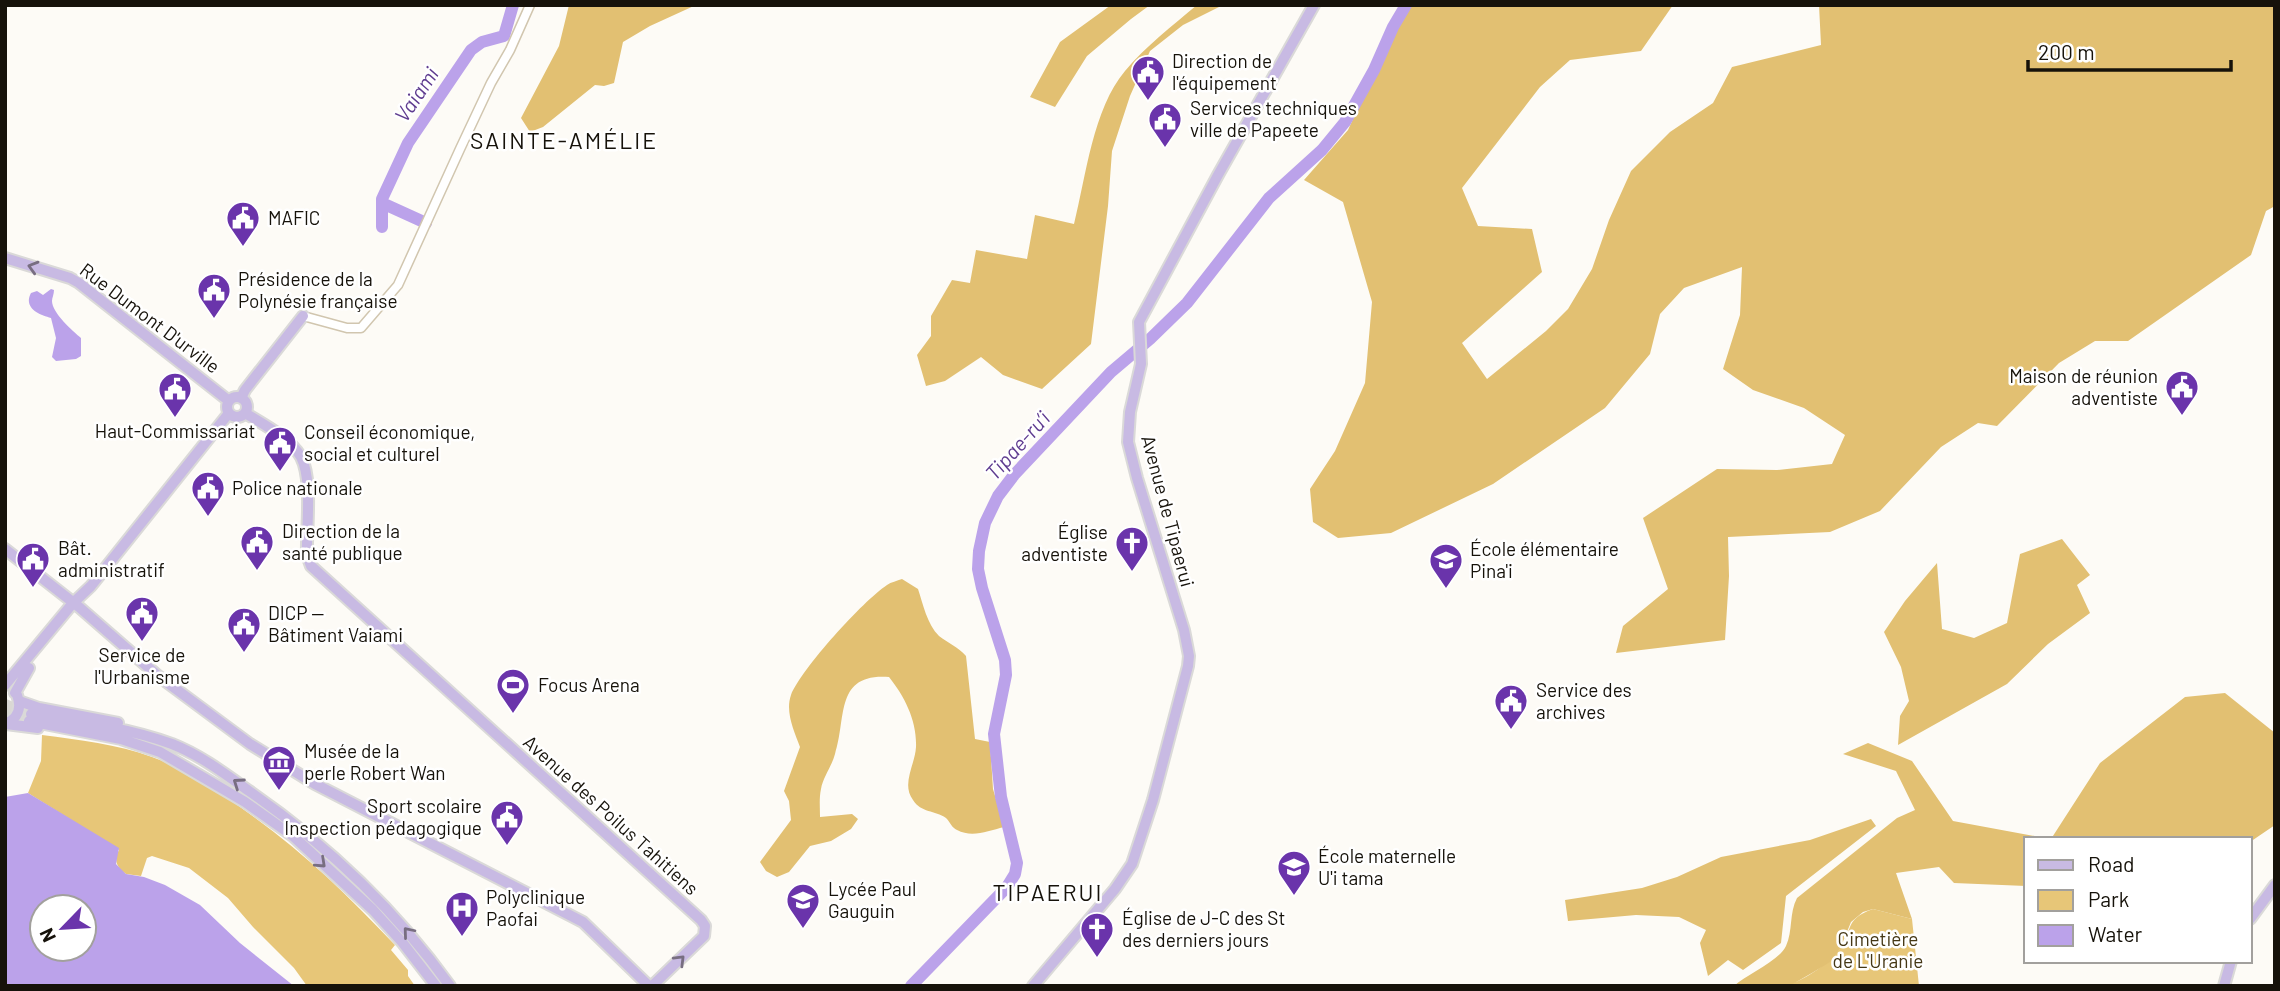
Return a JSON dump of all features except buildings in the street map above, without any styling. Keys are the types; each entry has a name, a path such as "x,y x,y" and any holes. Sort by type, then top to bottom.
{"main road":[{"name":"Avenue de Tipaerui","path":"1033,986 1115,889 1132,864 1167,751 1188,666 1189,656 1184,631 1128,442 1129,420 1139,374 1139,322 1314,5"},
{"name":"Rue Dumont D'urville","path":"5,258 70,278 81,284 233,404"},
{"path":"303,316 84,595 84,601 76,605 5,686 17,697 39,708 118,723 208,762 300,827 383,903 450,986"},
{"path":"233,404 246,405 245,413 236,417 233,404"},
{"name":"Avenue des Poilus Tahitiens","path":"245,413 266,425 295,449 303,461 306,477 307,555 310,565 701,920 706,931 696,945 650,986"},
{"path":"5,549 165,681 270,757 321,788 583,922 650,986"},
{"path":"6,724 17,714 17,697 23,676 76,605"},
{"path":"169,743 116,729 30,718 121,739 160,752 245,802 293,836 373,911 402,942 436,986"},
{"path":"6,724 115,743 186,767"},
{"path":"2252,916 2275,885"},
{"path":"2224,986 2230,963"}],"street":[{"path":"303,316 347,328 361,328 398,285 530,5"}],"green space":[{"path":"42,735 98,743 139,753 179,769 222,795 292,847 354,903 395,945 391,950 408,970 408,976 415,986 307,986 294,968 228,898 189,868 152,856 147,858 141,876 126,874 117,864 119,850 28,793 41,761"},
{"name":"Cimetière de L'Uranie","path":"1873,909 1912,919 1919,986 1782,986 1805,977 1827,962 1843,944 1853,922"}],"shaded area":[{"path":"569,5 696,5 623,42 614,83 595,85 543,127 530,132 521,118 559,46"},
{"path":"1111,5 1150,5 1087,56 1055,107 1030,97 1060,42"},
{"path":"1197,5 1223,5 1183,25 1150,51 1130,96 1112,151 1091,344 1042,389 1003,375 981,357 945,381 926,386 917,355 931,336 931,316 952,280 970,283 976,250 1027,259 1035,215 1074,224 1098,123 1114,87 1142,53"},
{"path":"1408,5 1673,5 1641,51 1570,60 1540,87 1462,188 1478,226 1532,229 1542,272 1462,343 1487,379 1546,331 1568,309 1592,269 1609,220 1631,171 1670,132 1713,103 1732,67 1821,45 1819,5 2275,5 2275,206 2266,211 2251,255 2128,341 2095,341 2059,363 1997,426 1978,423 1941,447 1880,511 1830,532 1728,537 1729,576 1725,640 1616,653 1623,626 1668,589 1643,518 1717,469 1777,470 1832,464 1845,435 1804,408 1753,390 1723,369 1740,315 1742,267 1684,288 1660,314 1650,354 1605,408 1493,484 1391,533 1338,538 1313,522 1310,489 1335,451 1365,383 1372,302 1343,202 1304,180 1348,130"},
{"path":"2062,539 2090,575 2077,585 2090,613 2048,644 2007,684 1898,745 1900,716 1909,701 1901,667 1884,632 1905,601 1937,563 1942,629 1974,638 2007,623 2020,554"},
{"path":"902,579 918,589 931,626 939,636 966,656 975,739 990,742 993,789 1004,827 980,833 963,832 954,828 946,818 916,804 908,788 916,747 912,719 905,701 889,677 871,678 859,682 846,700 839,740 820,796 820,817 852,814 858,819 851,829 831,841 810,846 789,872 777,877 766,871 760,862 791,820 789,801 784,791 800,747 790,715 791,695 807,669 849,620 876,593"},
{"path":"2225,693 2275,733 2275,825 2252,841 2252,837 2052,837 2100,763 2185,697"},
{"path":"1868,743 1912,761 1953,821 2040,837 2024,837 2024,886 1954,883 1939,867 1896,873 1912,919 1873,909 1863,912 1851,922 1840,949 1830,962 1812,973 1791,985 1734,986 1782,952 1788,940 1797,898 1897,818 1915,810 1896,771 1843,754"},
{"path":"1871,819 1876,826 1786,896 1781,943 1743,970 1728,960 1708,976 1700,943 1706,930 1679,917 1636,915 1568,921 1565,900 1642,888 1677,877 1721,857 1810,840"}],"water":[{"path":"51,289 54,290 52,301 55,311 81,338 81,356 76,359 56,361 52,357 56,338 51,318 37,313 29,303 31,293 37,291 43,295"},
{"path":"28,793 119,848 116,864 126,874 165,885 200,905 240,943 294,986 5,986 5,797"}],"waterway":[{"name":"Vaiami","path":"382,227 382,199 408,143 471,50 482,42 504,36 513,5"},
{"name":"Tipae-ru’i","path":"911,986 1007,887 1015,874 1017,863 1001,797 994,734 1006,675 1005,660 978,569 985,523 998,496 1014,475 1111,372 1187,303 1269,198 1322,150 1345,122 1406,5"},
{"path":"382,203 426,223"}],"tunnel":[{"path":"5,704 31,714"},
{"path":"5,714 29,721"}],"place":[{"name":"Direction de l'équipement","path":"1148,102"},
{"name":"Services techniques ville de Papeete","path":"1165,149"},
{"name":"MAFIC","path":"243,248"},
{"name":"Présidence de la Polynésie française","path":"214,320"},
{"name":"Maison de réunion adventiste","path":"2182,417"},
{"name":"Haut-Commissariat","path":"175,419"},
{"name":"Conseil économique, social et culturel","path":"280,473"},
{"name":"Police nationale","path":"208,518"},
{"name":"Direction de la santé publique","path":"257,572"},
{"name":"Église adventiste","path":"1132,573"},
{"name":"Bât. administratif","path":"33,589"},
{"name":"École élémentaire Pina'i","path":"1446,590"},
{"name":"Service de l'Urbanisme","path":"142,643"},
{"name":"DICP — Bâtiment Vaiami","path":"244,654"},
{"name":"Focus Arena","path":"513,715"},
{"name":"Service des archives","path":"1511,731"},
{"name":"Musée de la perle Robert Wan","path":"279,792"},
{"name":"Sport scolaire Inspection pédagogique","path":"507,847"},
{"name":"École maternelle U'i tama","path":"1294,897"},
{"name":"Lycée Paul Gauguin","path":"803,930"},
{"name":"Polyclinique Paofai","path":"462,938"},
{"name":"Église de J-C des St des derniers jours","path":"1097,959"}],"district":[{"name":"SAINTE-AMÉLIE","path":"564,141"},
{"name":"TIPAERUI","path":"1048,893"}]}
